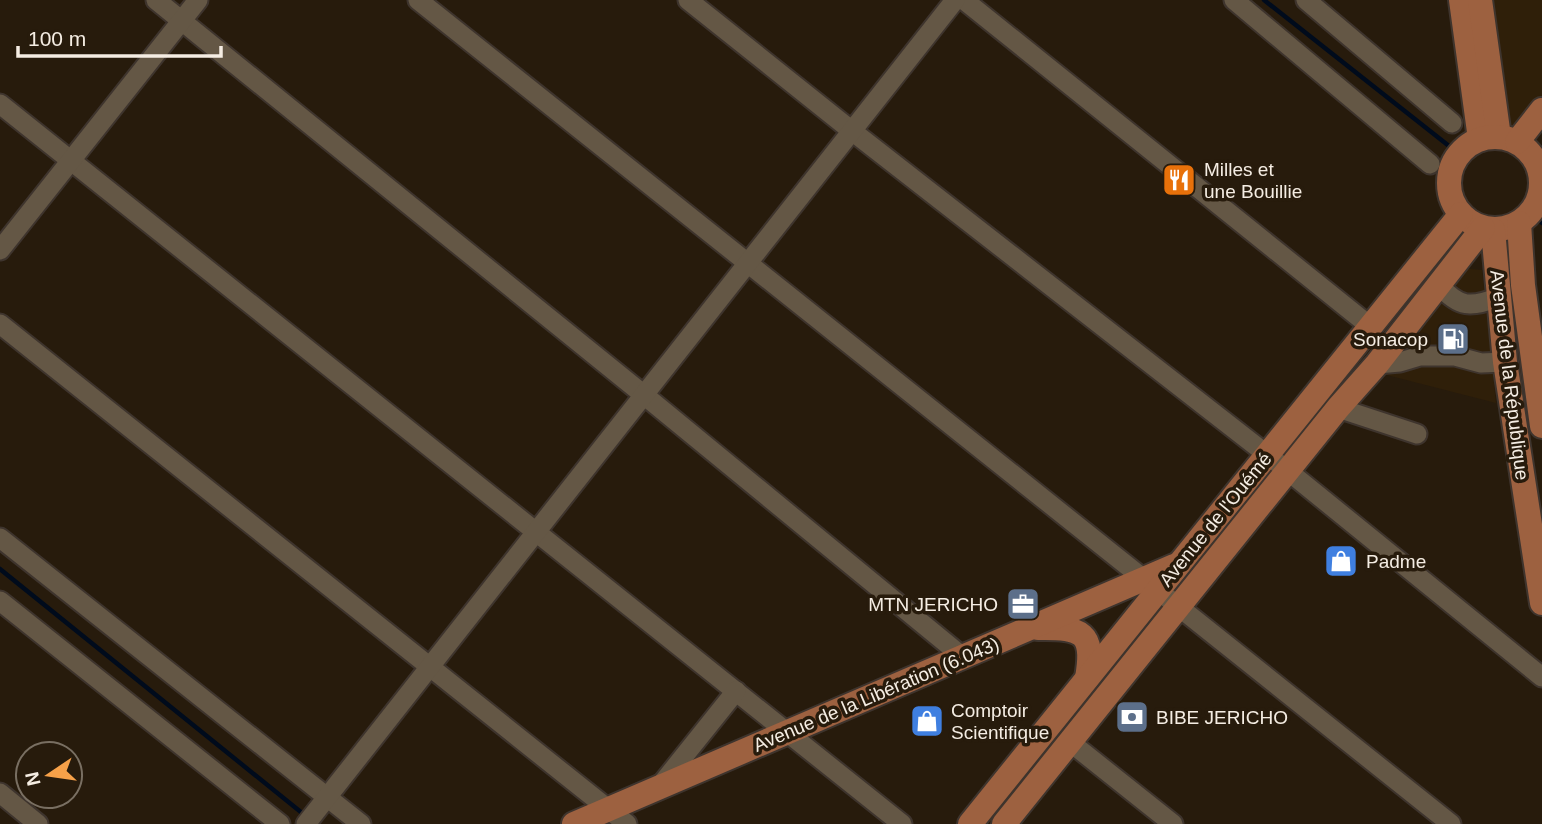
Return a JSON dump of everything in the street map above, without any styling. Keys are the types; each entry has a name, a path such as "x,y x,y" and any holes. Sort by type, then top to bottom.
{"main road":[{"path":"1461,0 1514,144 1541,175 1540,195 1533,209 1519,223 1506,228 1488,229 1471,223 1461,215 1450,192 1450,172 1462,150 1514,144 1542,110"},
{"path":"1480,0 1514,144"},
{"name":"Avenue de l'Ouémé","path":"1179,564 1461,215"},
{"name":"Avenue de la République","path":"1519,223 1522,285 1542,426"},
{"name":"Avenue de l'Ouémé","path":"1004,824 1338,408 1488,229"},
{"name":"Avenue de la République","path":"1488,229 1499,297 1505,362 1542,603"},
{"name":"Avenue de la Libération (6.043)","path":"574,824 618,817 659,788 1031,628 1151,585 1179,564"},
{"name":"Avenue de l'Ouémé","path":"970,824 1087,678 1151,585"},
{"path":"1031,628 1064,628 1078,632 1088,643 1091,656 1087,678"}],"street":[{"path":"156,0 964,657"},
{"path":"0,250 198,0"},
{"path":"418,0 1451,824"},
{"path":"688,0 1288,471 1542,677"},
{"path":"317,811 955,0"},
{"path":"964,0 1371,327"},
{"path":"1234,0 1430,164"},
{"path":"1306,0 1452,124"},
{"path":"0,104 902,824"},
{"path":"1439,285 1451,299 1466,305 1480,305 1499,297"},
{"path":"0,324 618,817"},
{"path":"1377,364 1420,356 1455,356 1481,363 1505,362"},
{"path":"1338,408 1416,434"},
{"path":"0,538 317,811 361,824"},
{"path":"0,601 280,824"},
{"path":"659,788 736,691"},
{"path":"1070,742 1173,824"},
{"path":"0,793 38,824"}],"shaded area":[{"path":"1488,0 1542,0 1542,97 1517,130 1503,119"},
{"path":"1460,268 1482,270 1496,403 1379,373"}],"waterway":[{"path":"1264,0 1449,146"},
{"path":"0,569 307,817"}],"place":[{"name":"Milles et une Bouillie","path":"1179,180"},
{"name":"Sonacop","path":"1453,339"},
{"name":"Padme","path":"1341,561"},
{"name":"MTN JERICHO","path":"1023,604"},
{"name":"BIBE JERICHO","path":"1132,717"},
{"name":"Comptoir Scientifique","path":"927,721"}]}
